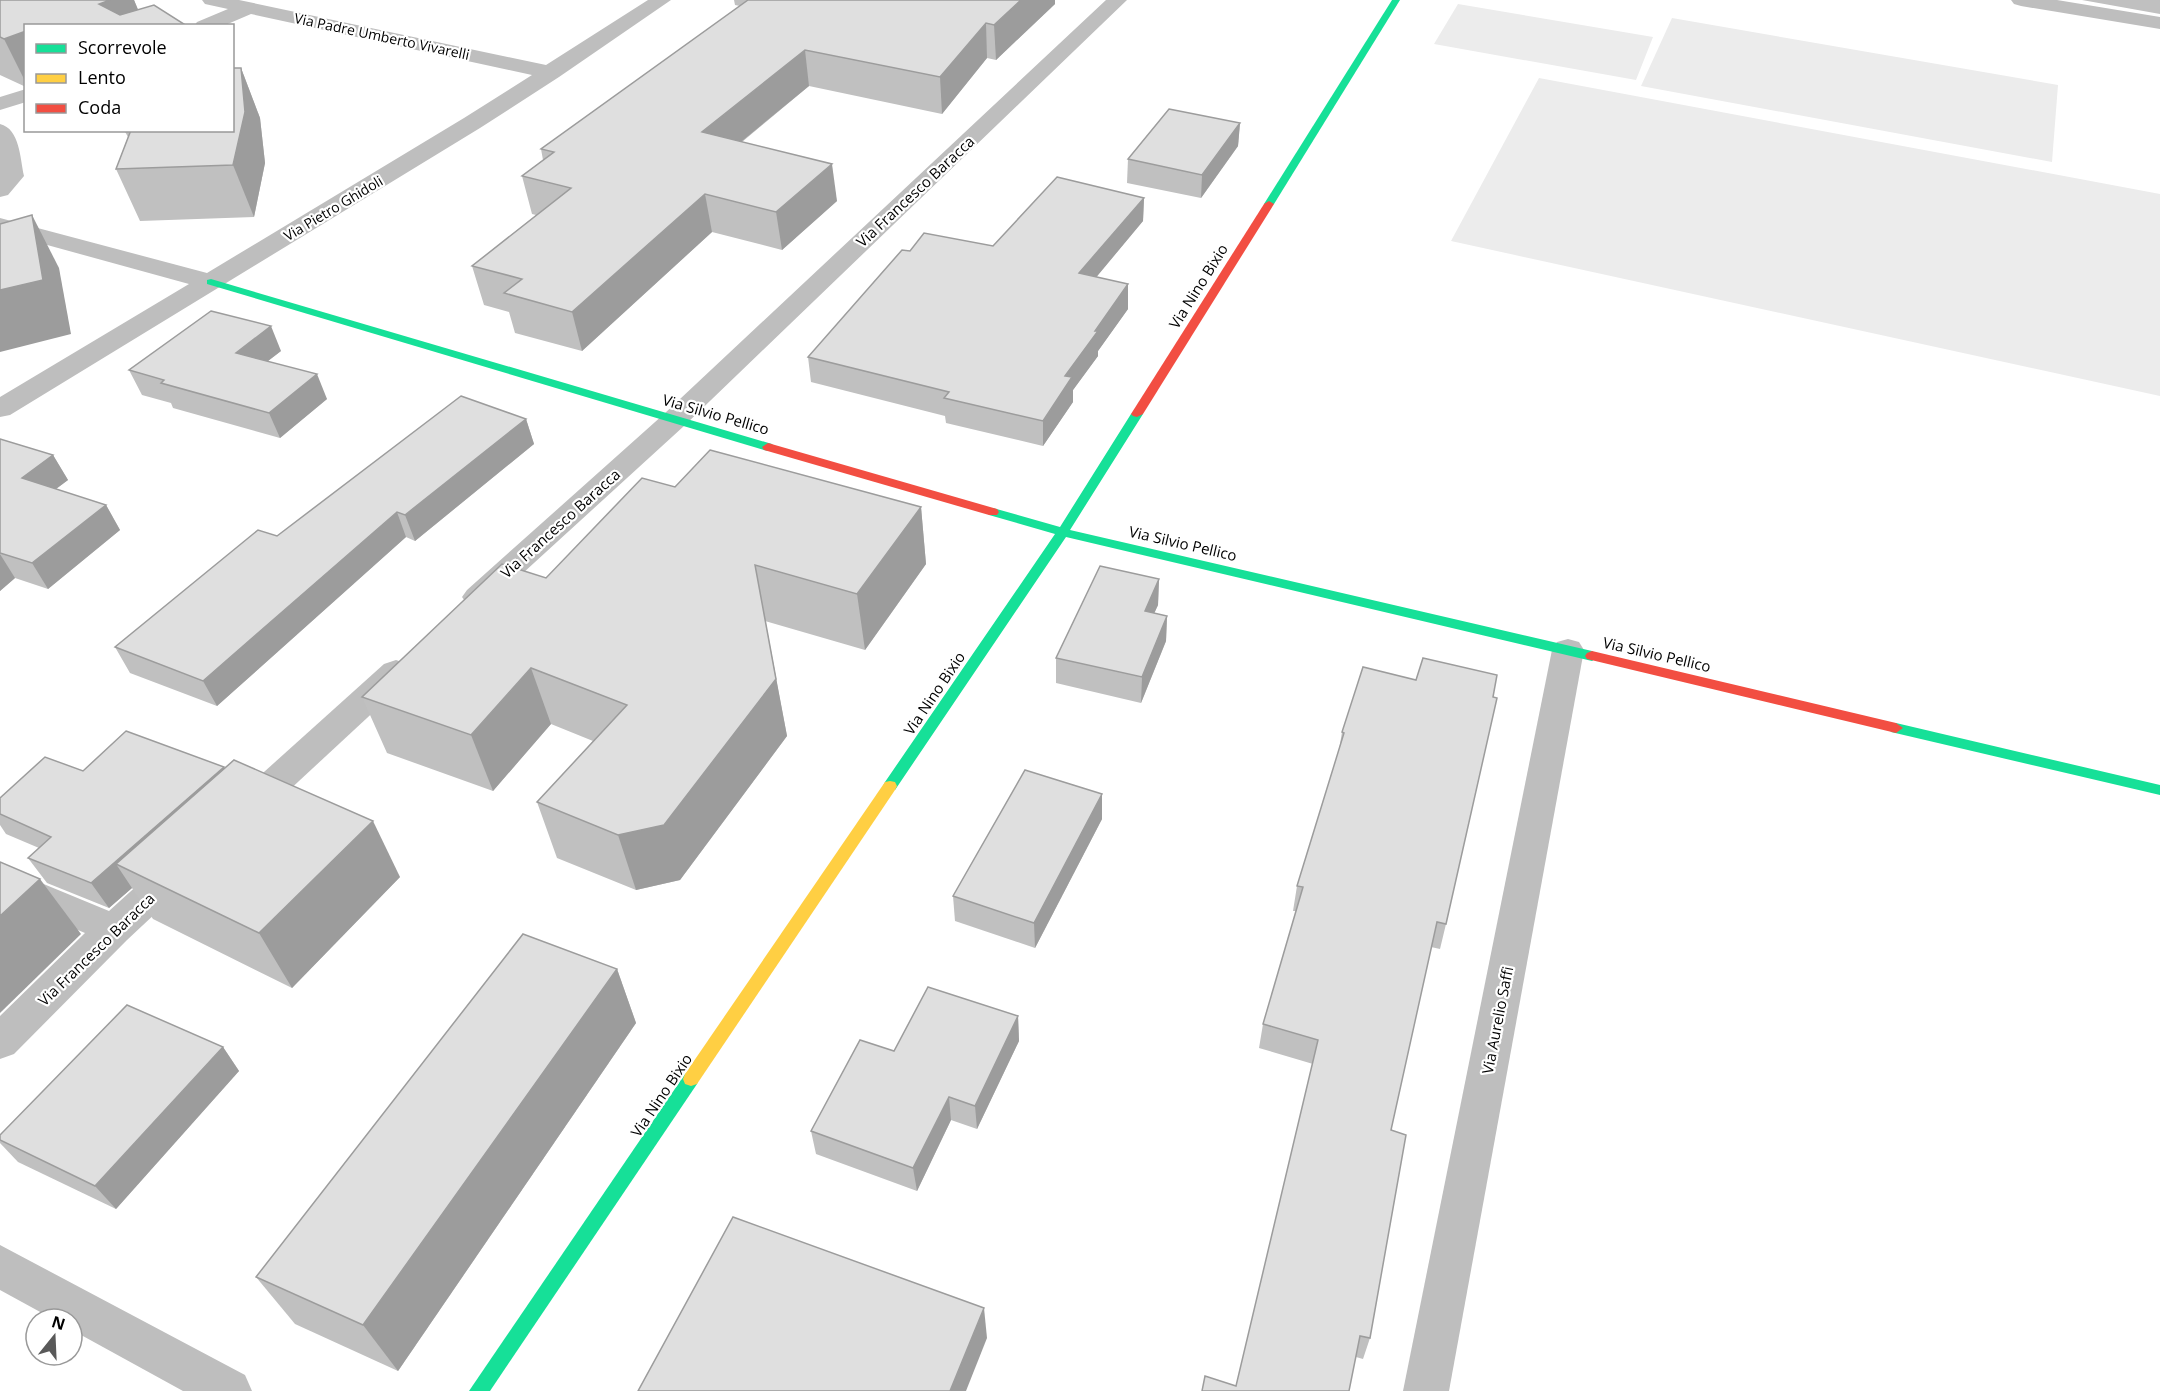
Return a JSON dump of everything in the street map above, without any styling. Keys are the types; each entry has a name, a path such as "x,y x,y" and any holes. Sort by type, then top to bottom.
{"street":[{"name":"Via Padre Umberto Vivarelli","path":"212,0 552,73"},
{"name":"Via Pietro Ghidoli","path":"0,409 552,73 661,0"},
{"name":"Via Francesco Baracca","path":"462,612 674,420 1117,0"},
{"name":"Via Nino Bixio","path":"479,1391 1064,532 1396,0"},
{"path":"2021,0 2160,23"},
{"path":"209,24 249,8"},
{"path":"0,104 24,95"},
{"path":"0,131 4,135 13,176 0,190"},
{"path":"0,225 211,282"},
{"name":"Via Silvio Pellico","path":"211,282 674,420 1064,532 2160,790"},
{"name":"Via Aurelio Saffi","path":"1426,1391 1568,650"},
{"path":"225,828 418,652"},
{"name":"Via Francesco Baracca","path":"0,1042 114,929 199,852"},
{"path":"0,881 114,929"},
{"path":"0,1266 229,1391"}],"shaded area":[{"path":"1458,4 1653,37 1636,80 1434,44"},
{"path":"1672,18 2058,85 2052,162 1641,86"},
{"path":"1539,78 2160,194 2160,396 1451,241"}],"building":[{"path":"0,0 110,0 99,4 120,15 154,5 184,24 24,24 24,32 4,39 0,37"},
{"path":"748,0 1021,0 994,25 986,23 940,77 805,50 702,132 832,164 776,212 705,194 572,312 504,293 522,279 472,266 571,188 522,176 554,152 541,149"},
{"path":"234,68 241,68 245,112 233,165 116,169 130,132 234,132"},
{"path":"1169,109 1240,123 1202,175 1128,159"},
{"path":"1057,177 1144,198 1079,273 1128,284 1095,331 1098,331 1065,376 1072,377 1043,421 944,398 949,392 808,357 902,250 910,251 924,233 993,246"},
{"path":"32,215 43,280 0,290 0,224"},
{"path":"211,311 271,326 236,353 317,374 269,413 161,383 164,380 129,370"},
{"path":"461,396 526,419 405,515 397,512 203,681 115,647 258,530 277,536"},
{"path":"0,439 53,455 22,478 106,505 32,563 0,553"},
{"path":"710,450 921,507 857,594 755,565 776,679 664,825 618,835 537,802 627,705 531,668 471,735 362,697 502,564 546,578 642,478 675,487"},
{"path":"1100,566 1159,579 1145,611 1167,616 1142,677 1056,658"},
{"path":"1423,658 1497,675 1493,697 1497,698 1446,924 1437,922 1391,1130 1406,1135 1370,1338 1360,1336 1349,1391 1202,1391 1205,1376 1236,1386 1318,1040 1263,1024 1303,887 1297,886 1344,733 1342,732 1363,667 1416,680"},
{"path":"126,731 224,767 91,883 28,858 51,837 0,814 0,798 45,757 83,771"},
{"path":"234,760 373,821 259,933 116,864"},
{"path":"1025,770 1102,794 1034,923 953,896"},
{"path":"0,862 40,879 0,916"},
{"path":"523,934 617,969 363,1325 256,1277"},
{"path":"928,987 1018,1016 975,1106 949,1097 913,1168 811,1131 860,1040 894,1051"},
{"path":"127,1005 223,1047 95,1186 0,1140 0,1135"},
{"path":"733,1217 984,1308 950,1391 638,1391"}],"traffic: fast":[{"path":"1269,204 1396,0"},
{"path":"211,282 768,447"},
{"path":"890,786 1063,532 1137,414"},
{"path":"993,512 1063,532 1592,656"},
{"path":"1896,728 2160,790"},
{"path":"479,1391 691,1079"}],"traffic: slow":[{"path":"691,1079 890,786"}],"traffic: jam":[{"path":"1137,414 1269,204"},
{"path":"768,447 993,512"},
{"path":"1592,656 1896,728"}]}
